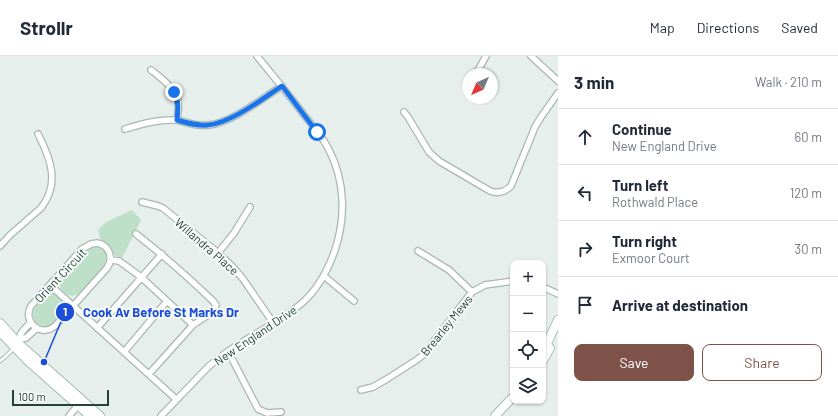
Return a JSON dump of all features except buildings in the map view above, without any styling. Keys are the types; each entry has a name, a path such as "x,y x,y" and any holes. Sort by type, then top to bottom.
{"street":[{"name":"New England Drive","path":"161,416 209,366 240,343 274,324 303,302 314,291 324,276 339,238 342,203 341,186 329,149 282,86 257,56"},
{"path":"479,68 486,56"},
{"path":"531,56 558,81"},
{"path":"151,70 174,92 178,106 177,120"},
{"path":"125,129 156,121 177,120 197,125 209,125 222,122 242,112 282,86"},
{"path":"404,112 429,152 439,161 490,191 498,193 505,191 511,186 535,127 558,94"},
{"path":"0,246 10,235 41,208 48,195 53,178 48,156 38,134"},
{"name":"Willandra Place","path":"142,202 163,208 218,253 243,279 274,324"},
{"path":"218,253 250,207"},
{"path":"136,234 188,276 215,302 216,307 213,313 193,325 149,374"},
{"name":"Orient Circuit","path":"18,343 21,333 31,322 28,315 30,309 82,249 91,244 97,243 103,245 109,253 110,260"},
{"path":"418,251 449,270 472,292"},
{"path":"97,328 162,254"},
{"path":"31,322 36,328 44,330 52,328 107,268 110,260 119,261 141,277 193,325"},
{"path":"324,276 354,301"},
{"name":"Brearley Mews","path":"361,390 373,387 387,379 424,354 472,292 485,285 510,281"},
{"path":"50,285 176,399"},
{"path":"546,288 558,294"},
{"path":"124,352 167,301"},
{"path":"546,346 558,320"},
{"path":"0,323 18,343 80,403 90,416"},
{"path":"18,343 26,338 36,328"},
{"path":"546,355 558,330"},
{"path":"0,332 18,343"},
{"path":"228,351 258,409 267,413 281,412"},
{"path":"495,416 510,400"},
{"path":"69,416 80,403"},
{"path":"80,403 100,416"},
{"path":"501,416 512,404"}],"lane":[{"path":"0,360 5,357 18,343"}],"green space":[{"path":"132,210 141,220 122,258 116,256 101,241 98,230 106,222"},
{"path":"96,246 101,248 107,254 108,259 106,265 80,293 72,296 65,293 60,286 63,277 89,249"},
{"path":"51,293 58,295 67,306 63,314 48,327 35,321 33,315 40,302"}],"place":[{"name":"Cook Av Before St Marks Dr","path":"44,362"}],"route":[{"path":"174,92 178,101 177,120 188,124 209,125 222,122 237,115 282,86 317,132"}]}
